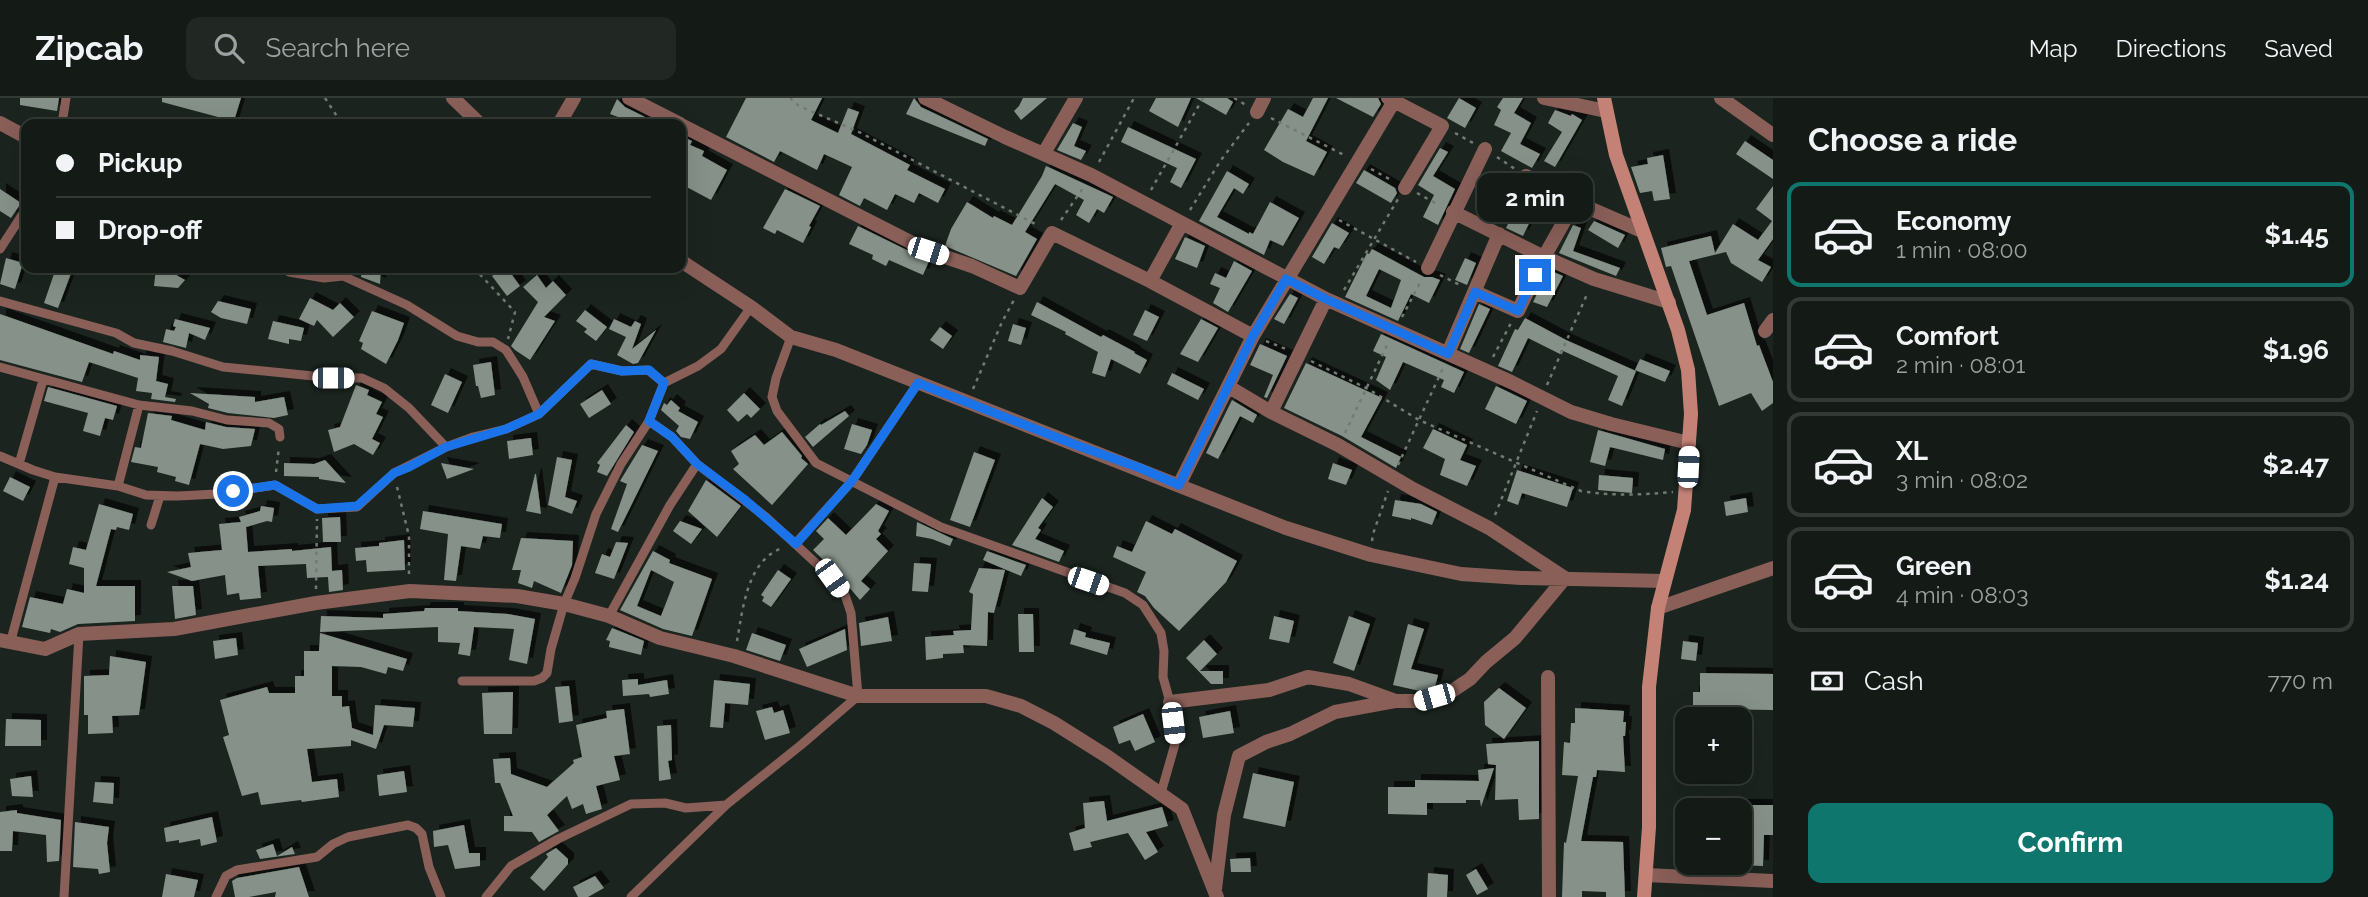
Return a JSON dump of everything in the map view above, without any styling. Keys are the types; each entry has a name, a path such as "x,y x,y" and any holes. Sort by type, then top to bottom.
{"main road":[{"path":"1605,104 1616,155 1669,302 1688,370 1691,414 1686,491 1676,544 1658,608 1649,687 1649,827 1644,897"}],"street":[{"path":"453,98 475,119"},
{"path":"562,119 574,98"},
{"path":"629,98 670,119"},
{"path":"925,98 1144,203 1286,279 1571,412 1689,443"},
{"path":"1044,153 1076,98"},
{"path":"1257,111 1264,98"},
{"path":"1544,98 1605,104"},
{"path":"1721,98 1773,135"},
{"path":"1179,485 1253,336 1393,99 1442,126 1405,188"},
{"path":"0,123 21,134"},
{"path":"686,127 928,251 972,266 1020,288 1052,233 1253,336"},
{"path":"1428,268 1485,149"},
{"path":"1526,176 1575,202 1642,231"},
{"path":"1475,292 1518,311 1575,202"},
{"path":"1453,212 1594,279 1669,302"},
{"path":"1150,281 1181,225"},
{"path":"1448,354 1499,234"},
{"path":"686,264 791,337 836,350 1286,528 1371,555 1461,574 1665,581"},
{"path":"1271,412 1298,355 1332,301"},
{"path":"1229,387 1489,528 1564,578"},
{"path":"1658,608 1773,568"},
{"path":"1216,894 1224,815 1239,756 1335,712 1396,701 1419,701 1449,693 1470,679 1515,638 1564,578"},
{"path":"6,640 45,649 79,634 174,629 316,603 410,591 517,596 564,604 609,615 660,638 734,656 858,696 986,696 1021,706 1054,723 1182,809 1216,894"},
{"path":"1170,702 1269,690 1308,677 1349,684 1396,701"},
{"path":"1548,677 1549,897"},
{"path":"1646,874 1773,881"}],"lane":[{"path":"63,119 66,98"},
{"path":"0,249 21,217"},
{"path":"295,273 324,278 343,276 407,305 466,340 493,342 506,350 523,377 539,414"},
{"path":"0,301 116,333 134,343 172,351 223,367 333,378 362,378 384,388 409,408 446,447"},
{"path":"462,681 534,681 542,678 549,667 551,649 564,604 576,579 596,514 621,464 649,421 664,383 698,366 721,349 751,307"},
{"path":"791,337 772,397 777,411 817,463 941,527 1125,593 1143,606 1161,633 1164,651 1163,677 1170,702 1175,744 1161,793"},
{"path":"0,456 55,477 118,486 146,495 216,494 275,485 317,509 357,506 394,473 446,447 506,429 539,414 591,364 622,371 649,370 664,383"},
{"path":"0,367 139,404 192,411 227,420 269,424 279,429 279,437"},
{"path":"19,464 43,380"},
{"path":"796,544 852,481 918,383"},
{"path":"118,486 139,404"},
{"path":"631,897 726,805 858,696 854,632 845,595 832,578 796,544 744,499 697,464 672,437 649,421"},
{"path":"609,615 670,505 697,464"},
{"path":"6,640 55,477"},
{"path":"150,525 160,496"},
{"path":"64,897 79,634"},
{"path":"486,897 510,866 558,839 631,804 666,803 686,808 726,805"},
{"path":"216,897 226,876 237,870 317,857 333,844 348,837 408,825 422,834 429,867 441,897"}],"path":[{"path":"325,98 339,119"},
{"path":"790,98 799,106 859,132 1052,233"},
{"path":"1144,203 1203,98"},
{"path":"1234,98 1453,212"},
{"path":"1181,225 1257,111"},
{"path":"1499,234 1526,176"},
{"path":"1332,301 1405,188"},
{"path":"1326,212 1475,292"},
{"path":"1338,445 1428,268"},
{"path":"479,273 514,312 506,350"},
{"path":"967,402 1020,288"},
{"path":"1485,371 1518,311"},
{"path":"1253,336 1368,389 1419,420 1581,491 1634,496 1686,491"},
{"path":"1371,555 1373,534 1394,476 1448,354"},
{"path":"275,485 279,437"},
{"path":"394,473 409,536 410,591"},
{"path":"316,603 317,509"},
{"path":"734,656 745,594 753,576 771,553 796,544"}],"building":[{"path":"20,98 59,98 57,111 20,105"},
{"path":"162,98 241,98 235,119 217,119 162,102"},
{"path":"746,98 822,98 811,120 838,133 848,108 859,112 851,134 910,165 907,170 945,189 938,203 919,193 914,203 895,194 887,210 864,198 860,206 839,195 852,167 824,154 817,170 780,151 774,162 726,137"},
{"path":"914,98 921,107 988,139 985,146 906,114"},
{"path":"1023,98 1047,98 1021,120 1014,111"},
{"path":"1156,98 1191,98 1178,127 1149,111"},
{"path":"1196,98 1227,98 1233,102 1226,115"},
{"path":"1313,98 1328,98 1306,141 1327,152 1314,176 1264,150 1288,109 1303,117"},
{"path":"1336,98 1378,98 1381,104 1373,117"},
{"path":"1459,98 1476,108 1465,128 1447,118"},
{"path":"1503,98 1523,98 1514,113 1531,123 1520,144 1540,154 1532,168 1501,151 1511,133 1494,125 1501,110 1497,107"},
{"path":"617,99 625,107 649,119 624,119 610,114"},
{"path":"1555,110 1571,116 1572,114 1582,120 1555,167 1544,161 1562,132 1548,123"},
{"path":"1073,123 1082,127 1074,146 1086,151 1081,160 1057,150"},
{"path":"1128,127 1196,159 1181,188 1170,182 1177,168 1121,142"},
{"path":"686,138 692,141 690,145 704,151 702,156 727,170 711,200 686,187"},
{"path":"1745,141 1773,160 1773,179 1736,154"},
{"path":"1440,148 1448,152 1433,176 1455,189 1438,225 1423,217 1434,195 1418,185"},
{"path":"1663,155 1670,199 1654,201 1652,191 1640,193 1631,167 1648,164 1647,158"},
{"path":"1046,166 1113,197 1104,213 1097,209 1089,223 1076,215 1084,200 1055,184 1025,232 1037,239 1016,276 945,246 951,229 967,202 993,218 994,216 1012,225"},
{"path":"1364,170 1395,188 1397,193 1391,203 1356,183"},
{"path":"1227,171 1249,184 1243,194 1234,188 1217,217 1253,234 1270,202 1299,218 1283,246 1270,240 1264,255 1199,221"},
{"path":"1773,186 1773,239 1758,260 1771,267 1762,282 1731,263 1726,252 1689,261 1707,315 1744,303 1757,346 1759,345 1773,382 1773,403 1762,411 1751,393 1719,406 1671,266 1666,267 1661,248 1711,236 1715,253 1733,224 1758,240 1772,221 1756,209"},
{"path":"1526,187 1543,196 1541,200 1560,209 1551,224 1533,215 1523,236 1506,228"},
{"path":"0,189 21,203 11,218 0,211"},
{"path":"785,189 820,206 803,243 777,230 775,234 763,228"},
{"path":"1594,221 1625,235 1618,248 1588,230"},
{"path":"1332,223 1349,233 1339,249 1334,247 1324,264 1312,257"},
{"path":"1573,225 1581,228 1573,251 1620,268 1616,276 1559,253"},
{"path":"858,226 929,261 923,275 889,260 886,266 872,259 873,255 849,244"},
{"path":"1185,237 1205,246 1197,268 1175,259"},
{"path":"1372,249 1424,277 1440,280 1429,303 1411,294 1398,321 1345,297 1367,253","holes":["1379,269 1401,280 1391,308 1366,296"]},
{"path":"6,258 21,262 15,289 0,284"},
{"path":"1465,258 1476,263 1467,285 1455,280"},
{"path":"1234,261 1252,271 1228,312 1213,303 1220,288 1210,284 1215,273 1226,278"},
{"path":"1549,270 1563,276 1547,307 1533,302"},
{"path":"54,273 71,273 58,308 44,303"},
{"path":"155,273 173,273 185,280 178,288 154,286"},
{"path":"361,273 381,273 380,284 361,277"},
{"path":"496,273 511,273 520,286 507,296 492,276"},
{"path":"537,275 546,288 553,281 566,295 544,317 555,321 530,360 511,346 538,302 523,287"},
{"path":"1290,294 1298,298 1284,324 1274,319"},
{"path":"310,298 333,310 340,303 354,317 333,337 317,320 314,326 299,319"},
{"path":"218,301 251,309 247,324 221,318 211,312"},
{"path":"1037,302 1147,360 1140,374 1111,359 1105,377 1092,373 1098,352 1031,315"},
{"path":"1479,304 1490,309 1469,353 1460,349"},
{"path":"585,310 607,327 596,341 584,332 587,329 576,321"},
{"path":"1145,310 1159,317 1147,341 1133,335"},
{"path":"372,311 404,323 386,364 361,349 363,343 359,341"},
{"path":"0,314 113,354 114,351 140,360 140,355 159,357 156,381 168,384 165,397 176,399 175,402 151,399 152,393 136,391 138,378 89,362 82,382 0,360"},
{"path":"1525,318 1566,340 1636,371 1622,406 1608,400 1618,376 1561,350 1560,354 1528,338 1512,372 1498,366 1515,329 1518,330"},
{"path":"175,319 210,328 205,340 189,333 186,348 163,342 166,329 174,331"},
{"path":"614,319 631,327 635,321 641,324 632,349 656,330 638,363 633,364 617,355 626,337 609,329"},
{"path":"1201,319 1218,328 1198,362 1180,354"},
{"path":"273,321 304,328 301,341 289,339 289,344 268,339"},
{"path":"1013,324 1026,328 1021,345 1008,341"},
{"path":"940,327 952,336 943,349 930,340"},
{"path":"1381,334 1464,372 1454,393 1441,387 1444,380 1403,362 1390,390 1376,380 1386,357 1373,351"},
{"path":"1260,344 1287,356 1267,398 1264,397 1273,375 1250,365"},
{"path":"1640,359 1670,371 1665,382 1635,370"},
{"path":"491,362 495,395 481,398 473,365"},
{"path":"1306,363 1382,398 1361,437 1401,457 1396,468 1342,436 1284,408"},
{"path":"1172,373 1204,389 1198,400 1167,384"},
{"path":"445,374 462,382 448,413 431,405"},
{"path":"356,385 369,390 367,395 382,402 376,414 383,417 372,439 380,443 373,455 354,444 334,452 328,430 340,427"},
{"path":"1496,386 1527,401 1516,424 1485,409"},
{"path":"48,387 117,406 113,420 105,418 100,436 83,431 88,413 44,401"},
{"path":"602,390 611,404 589,418 580,404"},
{"path":"190,393 255,397 255,402 284,397 288,415 274,418 228,413 208,408 209,404"},
{"path":"744,393 760,409 751,418 747,414 738,422 727,410"},
{"path":"671,400 680,408 678,411 698,422 690,439 681,437 676,431 679,426 661,410 664,403 667,405"},
{"path":"1232,400 1257,415 1253,423 1240,416 1218,459 1206,453"},
{"path":"845,411 849,416 813,447 805,437 820,424"},
{"path":"148,413 172,416 171,420 205,430 206,422 226,427 255,429 251,446 223,449 200,444 189,485 175,481 176,477 157,472 158,467 131,462 135,447 141,448"},
{"path":"852,424 872,430 861,454 844,449"},
{"path":"626,425 634,432 607,476 597,472 600,465 597,463"},
{"path":"1433,429 1467,445 1460,460 1476,466 1467,486 1440,475 1445,459 1423,448"},
{"path":"1598,430 1665,449 1663,460 1610,447 1605,466 1590,462"},
{"path":"782,432 808,464 772,505 733,469 739,464 731,451 755,435 764,445"},
{"path":"531,438 533,455 509,459 507,441"},
{"path":"642,445 658,451 618,532 611,529 627,484 620,481"},
{"path":"974,452 995,460 970,527 950,520"},
{"path":"557,457 572,460 565,497 577,501 572,514 548,505"},
{"path":"325,460 346,483 319,477 284,476 284,463 314,464"},
{"path":"441,463 474,469 447,479"},
{"path":"1333,463 1352,470 1346,485 1328,479"},
{"path":"1517,470 1573,488 1567,507 1522,493 1518,505 1507,501"},
{"path":"536,474 541,514 526,511"},
{"path":"1599,475 1633,478 1632,493 1598,490"},
{"path":"10,477 30,487 23,501 3,491"},
{"path":"706,480 741,506 717,537 688,511"},
{"path":"1042,498 1053,507 1038,528 1041,530 1035,539 1064,551 1059,562 1012,545"},
{"path":"1746,498 1748,512 1726,516 1724,502"},
{"path":"1395,500 1421,504 1437,512 1432,525 1411,518 1392,516"},
{"path":"99,504 133,514 129,530 117,527 116,530 111,529 96,586 135,586 135,621 78,624 60,632 51,629 50,633 22,627 30,597 63,604 67,589 84,593 84,568 69,564 73,547 86,550"},
{"path":"876,504 889,511 878,531 881,534 876,539 888,551 861,581 870,589 860,600 813,550 824,539 816,531 828,518 846,535"},
{"path":"261,506 274,508 272,522 246,527 248,552 331,547 332,571 342,570 343,590 329,592 328,577 307,578 306,564 258,566 261,598 240,600 239,593 227,595 225,575 192,581 167,572 191,567 188,553 222,550 219,524 241,522 239,517 260,511"},
{"path":"423,511 502,524 500,538 483,536 480,549 461,546 456,581 444,580 448,534 420,529"},
{"path":"340,517 341,542 323,542 322,518"},
{"path":"680,521 702,529 691,544 673,531"},
{"path":"1146,521 1172,534 1175,529 1237,561 1226,582 1179,631 1145,596 1137,592 1146,572 1113,557 1117,546 1132,552"},
{"path":"917,522 953,539 950,546 916,536"},
{"path":"521,538 573,541 572,565 561,593 534,581 532,588 518,583 521,570 512,570"},
{"path":"404,540 405,570 367,572 366,560 356,561 355,548"},
{"path":"616,542 628,543 614,579 595,573 602,554 610,557"},
{"path":"653,551 670,560 669,563 712,579 692,636 663,629 620,610","holes":["651,570 674,582 661,616 637,606"]},
{"path":"987,551 1026,565 1021,576 983,560"},
{"path":"914,563 931,564 928,592 912,591"},
{"path":"979,568 1005,570 994,613 988,612 987,646 963,645 964,653 943,654 943,658 926,660 925,637 954,635 953,631 971,630 973,594 969,592"},
{"path":"778,570 791,579 771,607 762,601 764,597 761,595"},
{"path":"172,586 193,586 196,615 175,619"},
{"path":"425,608 458,608 458,611 508,614 535,619 527,664 509,660 514,629 474,627 470,656 458,654 460,643 438,642 438,627 320,632 321,616 383,618 383,614 424,611"},
{"path":"1018,614 1033,614 1034,652 1019,652"},
{"path":"1274,616 1294,621 1289,643 1269,639"},
{"path":"1349,616 1370,624 1354,671 1333,663"},
{"path":"888,617 892,641 861,646 859,623"},
{"path":"1408,624 1424,629 1411,669 1438,675 1435,687 1420,691 1393,685"},
{"path":"612,628 644,641 641,655 609,647 610,641 606,640"},
{"path":"845,629 847,650 807,667 799,649"},
{"path":"1074,629 1086,633 1085,637 1110,643 1107,655 1070,644"},
{"path":"320,633 407,659 403,671 388,667 386,674 361,667 332,666 332,696 342,696 342,707 349,706 352,728 373,735 375,705 415,708 413,727 384,725 376,749 351,740 351,746 307,749 312,782 337,779 339,797 261,805 258,792 242,796 223,737 229,735 220,700 267,687 269,693 295,693 295,676 304,676 304,651 319,651"},
{"path":"752,633 786,645 780,661 746,650"},
{"path":"236,638 238,655 215,659 213,641"},
{"path":"1204,640 1217,654 1200,671 1223,671 1223,684 1211,684 1186,658"},
{"path":"1683,641 1698,643 1696,661 1681,659"},
{"path":"110,656 146,662 139,715 112,716 113,733 88,734 88,715 84,715 84,676 109,675"},
{"path":"1700,673 1773,674 1773,710 1752,710 1752,707 1693,707 1693,692 1700,692"},
{"path":"638,679 638,685 667,680 669,694 650,697 649,694 623,696 622,680"},
{"path":"714,680 750,684 748,705 725,703 723,728 710,727"},
{"path":"569,686 573,721 559,723 555,687"},
{"path":"1499,688 1526,708 1504,739 1485,725 1484,702"},
{"path":"513,692 512,734 484,734 482,693"},
{"path":"772,707 774,713 783,710 790,733 765,740 756,711"},
{"path":"1575,708 1624,711 1625,772 1597,770 1596,777 1593,777 1581,841 1623,842 1625,897 1606,897 1606,892 1582,891 1582,897 1562,897 1564,842 1566,843 1578,776 1562,775 1564,742 1570,743 1571,723 1575,723"},
{"path":"624,709 630,754 614,756 620,780 596,786 602,809 586,814 583,804 572,809 567,796 547,815 559,831 539,842 532,832 504,831 504,816 513,816 500,783 495,783 493,759 510,758 511,774 547,787 574,763 573,760 582,757 576,725 607,718 606,711"},
{"path":"1230,711 1234,733 1203,738 1199,717"},
{"path":"1143,714 1155,742 1135,751 1130,740 1119,744 1113,727"},
{"path":"6,719 41,720 41,746 5,746"},
{"path":"671,725 672,760 668,761 671,779 659,781 657,726"},
{"path":"1539,741 1539,819 1519,820 1518,799 1495,800 1496,765 1488,764 1486,744"},
{"path":"1494,768 1481,807 1480,800 1466,800 1466,803 1427,803 1427,815 1388,814 1388,787 1415,787 1415,780 1479,781 1478,770"},
{"path":"404,771 407,792 379,796 377,775"},
{"path":"1253,773 1294,782 1285,827 1243,818"},
{"path":"31,776 33,797 12,796 10,779"},
{"path":"95,782 114,783 113,804 93,802"},
{"path":"1104,801 1107,821 1162,807 1168,826 1146,832 1158,852 1145,860 1128,833 1090,842 1092,847 1074,851 1069,833 1085,828 1083,803"},
{"path":"1752,805 1773,805 1773,835 1764,835 1763,866 1752,866"},
{"path":"17,810 17,813 61,820 59,861 47,862 46,835 13,831 12,851 0,851 0,812"},
{"path":"212,817 217,842 201,846 200,839 179,843 179,840 166,842 164,828"},
{"path":"75,822 109,827 107,843 110,872 99,874 98,869 73,867"},
{"path":"464,825 469,853 480,853 480,866 455,869 448,845 434,847 433,831"},
{"path":"273,844 277,856 292,847 295,854 260,859 256,850"},
{"path":"556,848 568,859 568,864 544,891 530,878 548,857 546,854"},
{"path":"1250,858 1251,872 1231,872 1230,859"},
{"path":"299,867 309,897 275,897 276,892 235,897 232,881 237,878"},
{"path":"1476,869 1488,889 1477,895 1466,875"},
{"path":"1428,873 1448,875 1447,897 1427,897"},
{"path":"166,874 198,880 194,897 162,897"},
{"path":"595,876 604,888 588,897 578,897 573,887"}],"route":[{"path":"233,491 275,485 317,509 357,506 394,473 446,447 506,429 539,414 591,364 622,371 649,370 664,383 649,421 672,437 697,464 744,499 796,544 852,481 918,383 1179,485 1253,336 1286,279 1448,354 1475,292 1518,311 1535,275"}]}
